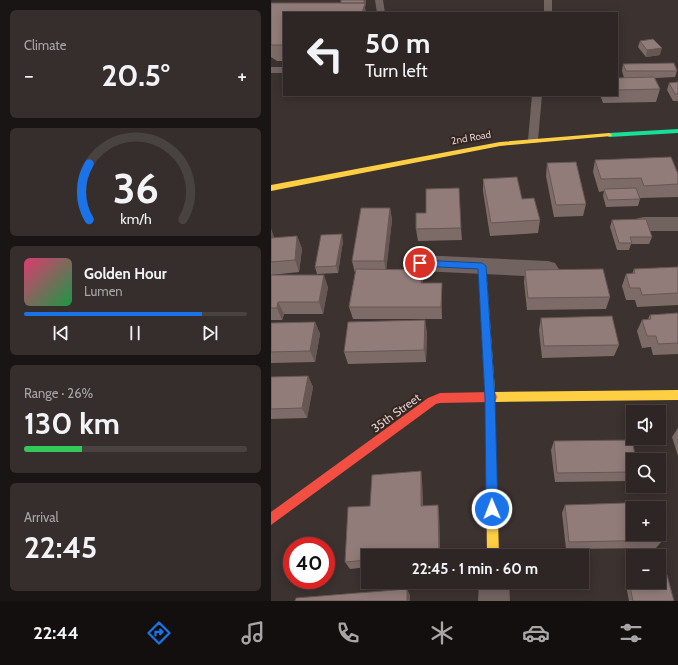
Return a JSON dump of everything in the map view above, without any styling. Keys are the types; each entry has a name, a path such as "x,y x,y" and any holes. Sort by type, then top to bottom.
{"street":[{"name":"2nd Road","path":"271,188 375,169 447,153 533,140 639,132 678,131"},
{"path":"643,224 678,224"},
{"path":"420,263 548,269"},
{"path":"482,266 490,398 493,549"},
{"name":"35th Street","path":"271,518 432,401 440,398 678,395"},
{"path":"494,589 494,601"}],"lane":[{"path":"379,0 381,12"},
{"path":"548,0 548,12"},
{"path":"271,70 283,70"},
{"path":"533,140 537,96"}],"building":[{"path":"341,0 364,0 364,3 341,3"},
{"path":"271,3 365,3 362,12 283,12 283,45 271,44"},
{"path":"653,39 662,48 647,50 640,41"},
{"path":"674,63 677,71 626,71 623,64"},
{"path":"654,77 660,89 618,90 618,78"},
{"path":"678,82 678,94 675,94 669,83"},
{"path":"671,157 678,174 678,184 644,186 641,178 601,179 595,160"},
{"path":"576,162 586,204 556,205 547,163"},
{"path":"517,177 522,199 534,198 540,220 491,223 483,179"},
{"path":"459,188 461,228 416,229 416,213 426,213 426,189"},
{"path":"636,188 640,199 608,200 604,189"},
{"path":"361,208 390,208 384,261 352,261"},
{"path":"646,219 652,237 630,237 632,243 619,243 612,220"},
{"path":"342,234 336,266 315,267 321,235"},
{"path":"297,236 295,260 271,262 271,238"},
{"path":"678,267 678,293 642,295 640,288 630,288 626,274 635,273 634,269"},
{"path":"356,269 422,270 421,283 442,283 441,307 349,307"},
{"path":"603,269 610,297 528,298 525,270"},
{"path":"271,275 324,275 319,302 278,302 277,308 271,308"},
{"path":"678,313 678,343 658,344 656,336 647,336 642,320 651,319 650,315"},
{"path":"612,316 619,345 544,346 541,318"},
{"path":"425,320 424,350 344,352 348,322"},
{"path":"315,322 310,351 271,352 271,323"},
{"path":"308,376 302,408 271,409 271,377"},
{"path":"626,440 626,445 633,445 635,453 626,453 626,472 557,473 554,441"},
{"path":"421,471 421,506 438,505 439,549 361,549 361,561 345,562 348,507 370,506 372,475"},
{"path":"626,503 626,541 569,542 565,505"},
{"path":"667,575 674,601 633,601 631,589 666,589"},
{"path":"407,589 407,601 295,601 296,598"}],"traffic: fast":[{"path":"609,135 678,131"}],"traffic: slow":[{"path":"271,188 500,144 609,135"},
{"path":"482,266 490,398 493,549"},
{"path":"492,397 678,395"}],"traffic: jam":[{"path":"271,519 432,401 440,398 492,397"}],"route":[{"path":"420,263 482,266 490,398 492,509"}]}
